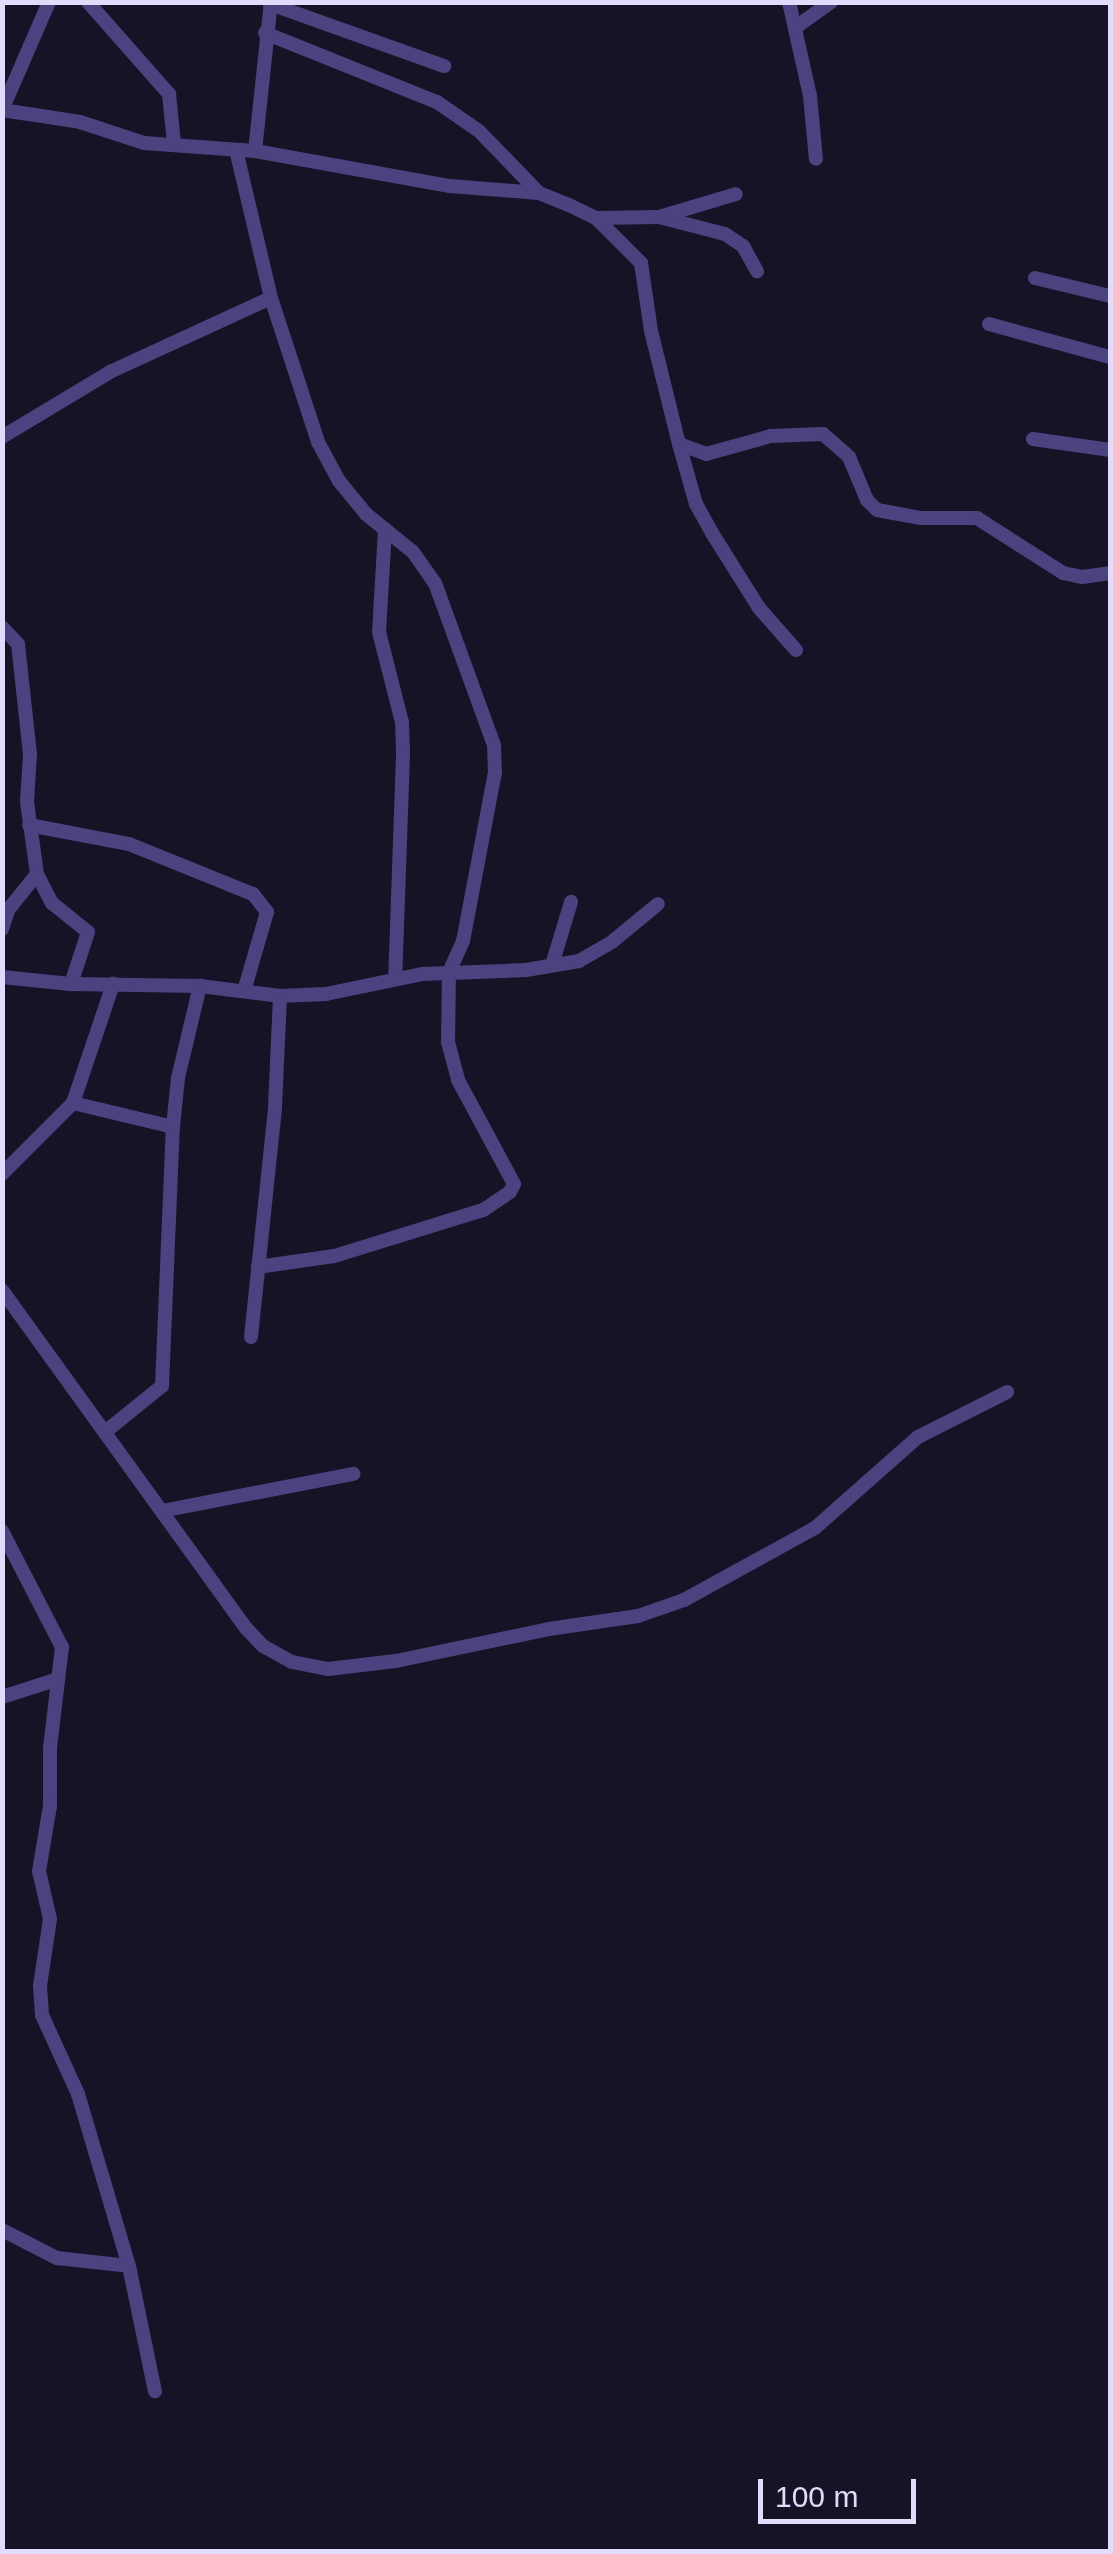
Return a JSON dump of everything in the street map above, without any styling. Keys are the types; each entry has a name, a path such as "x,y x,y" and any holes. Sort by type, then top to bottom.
{"street":[{"path":"49,2 2,110 80,122 131,140 255,151 450,186 538,194 596,218 640,263 651,331 696,504 759,608 796,650"},
{"path":"88,2 169,94 174,143"},
{"path":"789,2 810,96 816,159"},
{"path":"796,27 831,2"},
{"path":"255,151 270,3 444,66"},
{"path":"265,33 437,102 479,131 538,194"},
{"path":"236,150 271,298 318,442 340,481 366,514 413,552 436,583 494,746 494,772 463,942 449,972 448,1042 458,1080 514,1184 510,1192 484,1210 334,1256 258,1267"},
{"path":"659,217 736,194"},
{"path":"596,218 659,217 725,234 744,246 757,270"},
{"path":"1035,278 1110,296"},
{"path":"2,437 112,371 271,298"},
{"path":"988,324 1110,357"},
{"path":"679,444 706,454 770,436 823,434 849,457 868,500 877,510 921,518 976,518 1062,574 1082,577 1110,573"},
{"path":"1033,439 1110,450"},
{"path":"384,529 379,632 402,722 404,755 394,980"},
{"path":"2,627 18,644 30,754 29,825 37,874 52,903 88,932 72,984"},
{"path":"29,825 129,844 260,900 267,912 244,991"},
{"path":"2,929 5,910 37,874"},
{"path":"552,966 571,902"},
{"path":"3,978 72,984 200,986 280,996 326,994 449,972 552,966 590,956 658,904"},
{"path":"2,1174 72,1103 113,984"},
{"path":"105,1432 162,1386 173,1126 178,1078 200,986"},
{"path":"252,1338 275,1107 280,996"},
{"path":"72,1103 173,1126"},
{"path":"2,1290 215,1588 263,1646 292,1662 328,1669 396,1661 549,1629 638,1616 684,1600 815,1528 918,1436 1007,1392"},
{"path":"162,1511 353,1474"},
{"path":"2,1531 62,1639 50,1806 39,1871 50,1920 40,1986 42,2014 78,2094 129,2266 155,2391"},
{"path":"2,1698 58,1678"},
{"path":"2,2230 57,2258 129,2266"}]}
